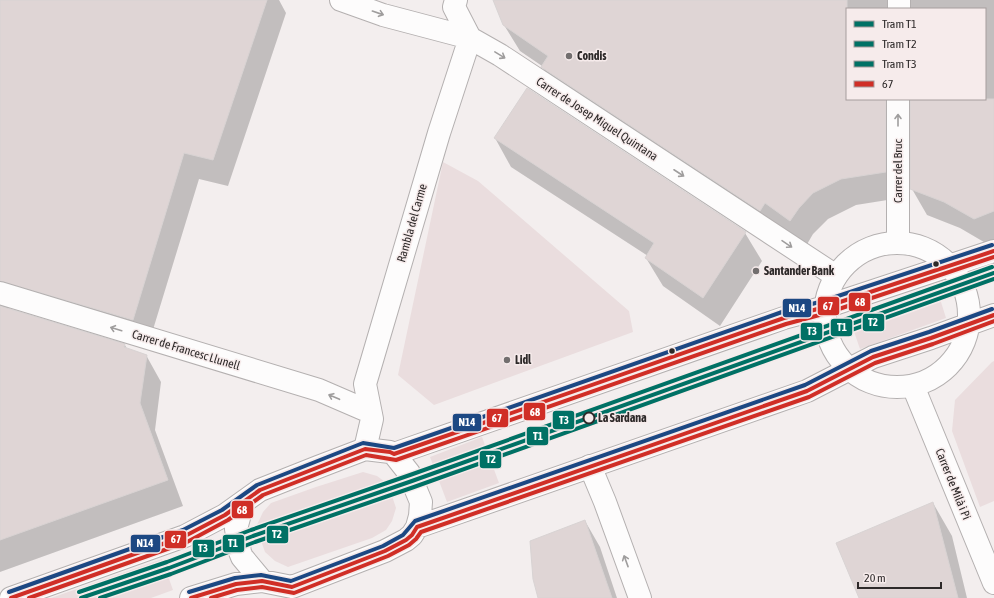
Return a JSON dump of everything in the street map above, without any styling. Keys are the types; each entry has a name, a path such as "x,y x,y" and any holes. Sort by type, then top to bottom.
{"street":[{"name":"Carrer de Josep Miquel Quintana","path":"341,0 383,15 470,38 500,55 836,276"},
{"path":"456,0 454,7 470,38"},
{"name":"Rambla del Carme","path":"365,449 372,419 365,384 439,132 470,38"},
{"name":"Carrer del Bruc","path":"898,100 898,243"},
{"path":"898,243 927,249 950,266 962,283 968,300 969,324 958,353 951,364 934,378 913,386 879,386 849,370 834,352 826,330 825,307 829,290 836,276 864,250 898,243"},
{"path":"394,454 784,318 825,307 994,251"},
{"name":"Carrer de Francesc Llunell","path":"0,293 319,390 370,412"},
{"path":"417,527 807,391 873,357 994,315"},
{"name":"Carrer de Milà i Pi","path":"913,386 994,582"},
{"path":"11,598 185,536 225,515 260,490 365,449 390,452 394,454 409,473 421,502 420,516 417,527 412,535 406,540 292,592 262,581 236,584 190,598"},
{"path":"590,466 603,496 640,598"},
{"path":"242,503 236,529 240,552 242,557 262,581"}],"shaded area":[{"path":"443,162 478,181 629,311 633,332 434,405 398,375"},
{"path":"936,286 946,318 860,349 849,317"},
{"path":"994,361 994,501 980,507 952,431 955,400"},
{"path":"482,437 499,483 447,502 430,457"},
{"path":"363,472 377,476 388,484 396,508 392,521 386,530 372,538 288,567 275,561 265,552 256,527 263,512 271,503"},
{"path":"162,559 173,590 151,598 51,598"}],"building":[{"path":"0,0 267,0 213,160 184,153 133,320 0,281"},
{"path":"493,0 847,0 846,100 886,100 886,172 841,179 813,193 799,208 790,221 765,203 760,211 541,67 548,56 503,25"},
{"path":"527,88 746,232 703,298 645,258 654,243 494,138"},
{"path":"994,99 994,211 974,219 944,202 910,189 910,100"},
{"path":"0,306 125,344 124,347 147,355 140,403 168,480 0,540"},
{"path":"933,502 958,598 859,598 836,543"},
{"path":"585,520 612,598 538,598 533,579 530,541"}],"tram line":[{"name":"T3","path":"79,592 167,562 251,530 410,475 992,267"},
{"name":"T1","path":"81,598 169,568 253,536 412,481 994,273"},
{"name":"T2","path":"100,598 171,574 255,542 414,487 994,279"}],"transit line":[{"name":"N14","path":"9,592 183,530 222,510 257,485 363,443 394,448 782,312 823,301 992,245"},
{"name":"67","path":"11,598 185,536 225,515 260,490 365,449 390,452 394,454 784,318 825,307 994,251"},
{"name":"68","path":"29,598 187,542 228,520 263,495 366,455 396,460 786,324 827,313 994,257"},
{"name":"N14","path":"189,592 235,578 261,575 291,581 383,546 403,535 415,521 805,385 871,351 992,309"},
{"name":"67","path":"191,598 236,584 262,581 292,587 385,551 406,540 412,535 417,527 807,391 873,357 994,315"},
{"name":"68","path":"211,598 237,590 262,587 294,593 388,556 409,545 421,532 809,397 875,363 933,344 994,321"}],"place":[{"name":"Condis","path":"569,56"},
{"name":"Santander Bank","path":"756,271"},
{"name":"Lidl","path":"507,360"},
{"name":"La Sardana","path":"589,418"}]}
